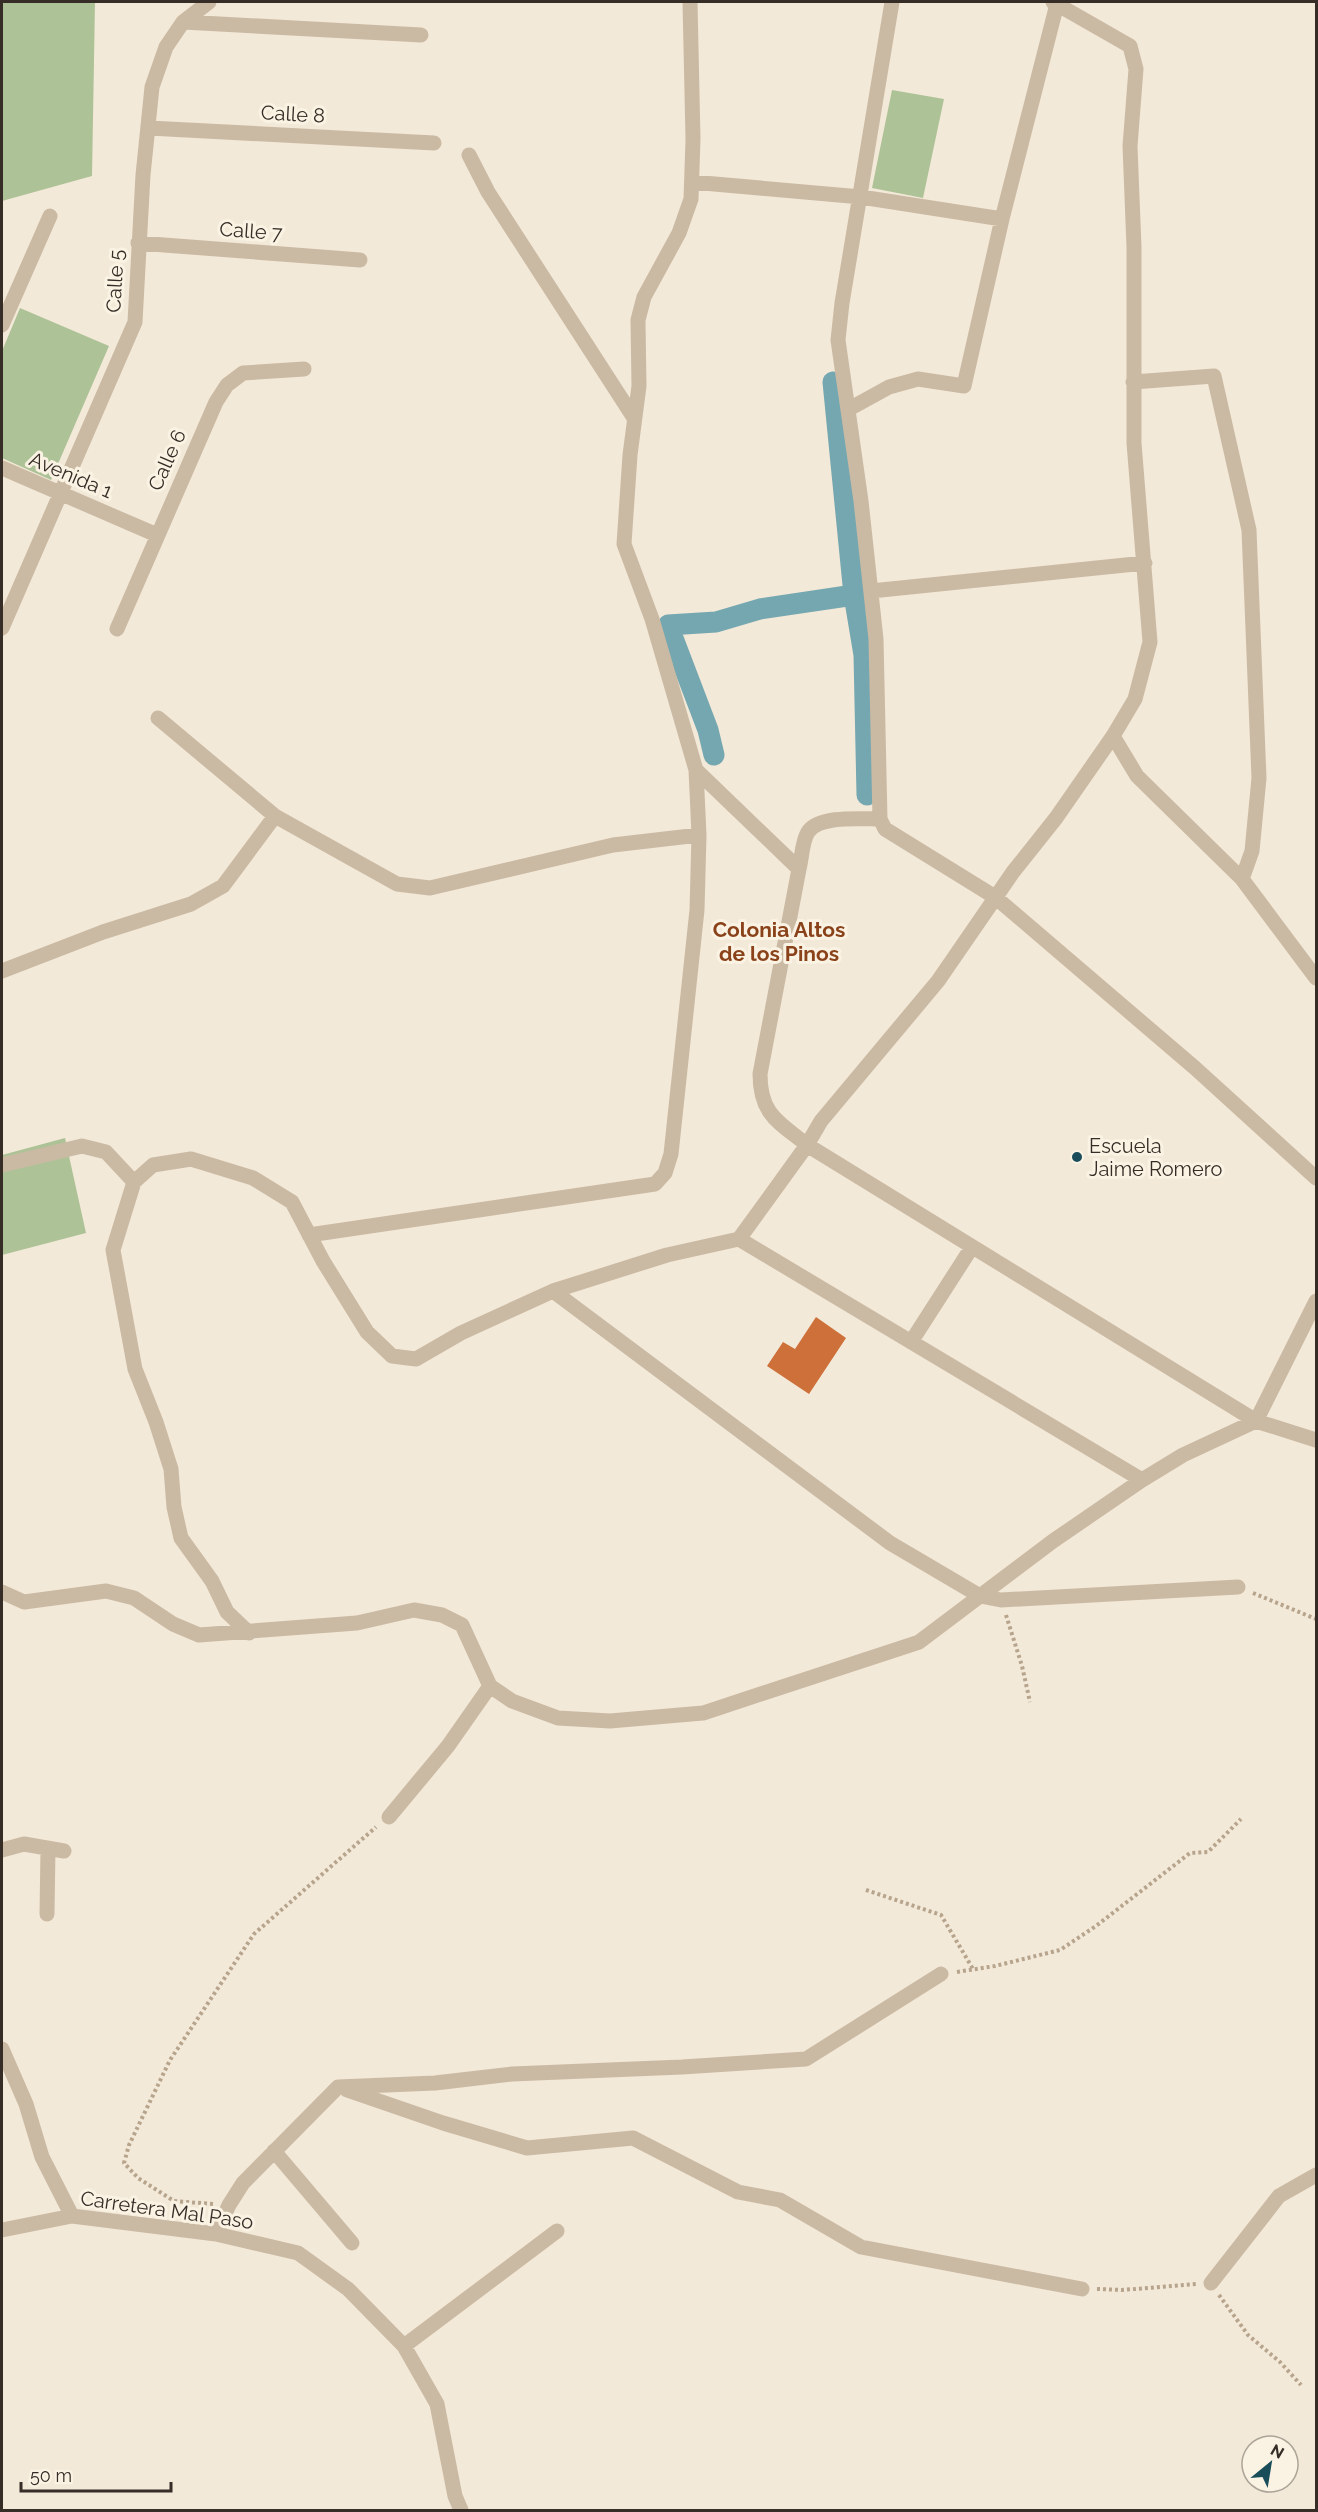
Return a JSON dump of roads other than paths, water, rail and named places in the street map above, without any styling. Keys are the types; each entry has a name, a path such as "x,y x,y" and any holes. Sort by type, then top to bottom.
{"street":[{"name":"Calle 5","path":"2,628 135,322 138,243 152,87 166,47 183,22 209,2"},
{"path":"309,1235 655,1184 665,1173 671,1154 697,910 699,835 696,770 652,619 624,544 634,418 639,386 638,320 644,297 679,233 691,199 693,139 690,2"},
{"path":"892,2 842,303 838,340 849,409 876,639 880,819 885,829 995,897 1195,1068 1317,1178"},
{"path":"249,1633 227,1612 212,1581 181,1538 174,1507 171,1469 156,1422 135,1369 113,1250 134,1182 153,1165 192,1159 253,1178 292,1202 323,1261 367,1332 392,1356 416,1359 460,1333 553,1291 667,1255 739,1239 807,1146 821,1121 938,981 995,897 1056,818 1113,736 1135,699 1150,642 1134,443 1134,247 1130,146 1136,69 1130,46 1055,3 964,386 918,379 889,387 849,409"},
{"path":"183,22 421,35"},
{"name":"Calle 8","path":"149,128 434,143"},
{"path":"469,155 488,192 634,418"},
{"path":"692,182 861,196 1002,219"},
{"path":"2,325 50,216"},
{"name":"Calle 7","path":"138,243 360,260"},
{"name":"Calle 6","path":"117,629 216,402 227,385 243,373 304,369"},
{"path":"1133,382 1214,376 1249,530 1259,778 1252,851 1242,879"},
{"name":"Avenida 1","path":"2,468 157,535"},
{"path":"871,591 1145,563"},
{"path":"158,718 276,816 345,853 377,875 397,884 430,888 613,844 699,835"},
{"path":"1113,736 1137,776 1242,879 1317,978"},
{"path":"696,770 799,869"},
{"path":"2,971 103,932 191,904 223,886 276,816"},
{"path":"880,819 829,820 814,825 807,834 760,1074 764,1105 774,1118 807,1146 1256,1421 1317,1440"},
{"path":"2,1165 82,1146 106,1152 134,1182"},
{"path":"739,1239 1142,1480"},
{"path":"911,1342 972,1247"},
{"path":"553,1291 890,1543 980,1596 1001,1600 1238,1587"},
{"path":"2,1592 24,1602 106,1591 134,1598 173,1624 199,1635 357,1623 414,1610 442,1615 462,1625 490,1686 512,1701 558,1718 610,1721 703,1713 919,1642 1053,1541 1142,1480 1183,1455 1256,1421 1317,1301"},
{"path":"389,1816 448,1746 490,1686"},
{"path":"2,1850 24,1844 64,1851"},
{"path":"47,1914 48,1848"},
{"path":"216,2234 229,2205 243,2183 338,2087 435,2083 512,2074 806,2059 941,1974"},
{"path":"2,2049 26,2104 42,2157 72,2216"},
{"path":"338,2087 443,2123 527,2148 633,2138 738,2192 780,2200 861,2247 1083,2289"},
{"path":"274,2151 352,2243"},
{"path":"1211,2283 1279,2196 1317,2175"},
{"name":"Carretera Mal Paso","path":"2,2230 72,2216 216,2234 298,2253 348,2289 404,2346 437,2404 454,2496 461,2511"},
{"path":"404,2346 556,2230"}],"waterway":[{"path":"833,382 854,595 866,593"},
{"path":"714,755 708,730 668,625 716,622 760,609 854,595 864,655 867,795"}],"place":[{"name":"Escuela Jaime Romero","path":"1077,1157"}],"district":[{"name":"Colonia Altos de los Pinos","path":"779,941"}]}
